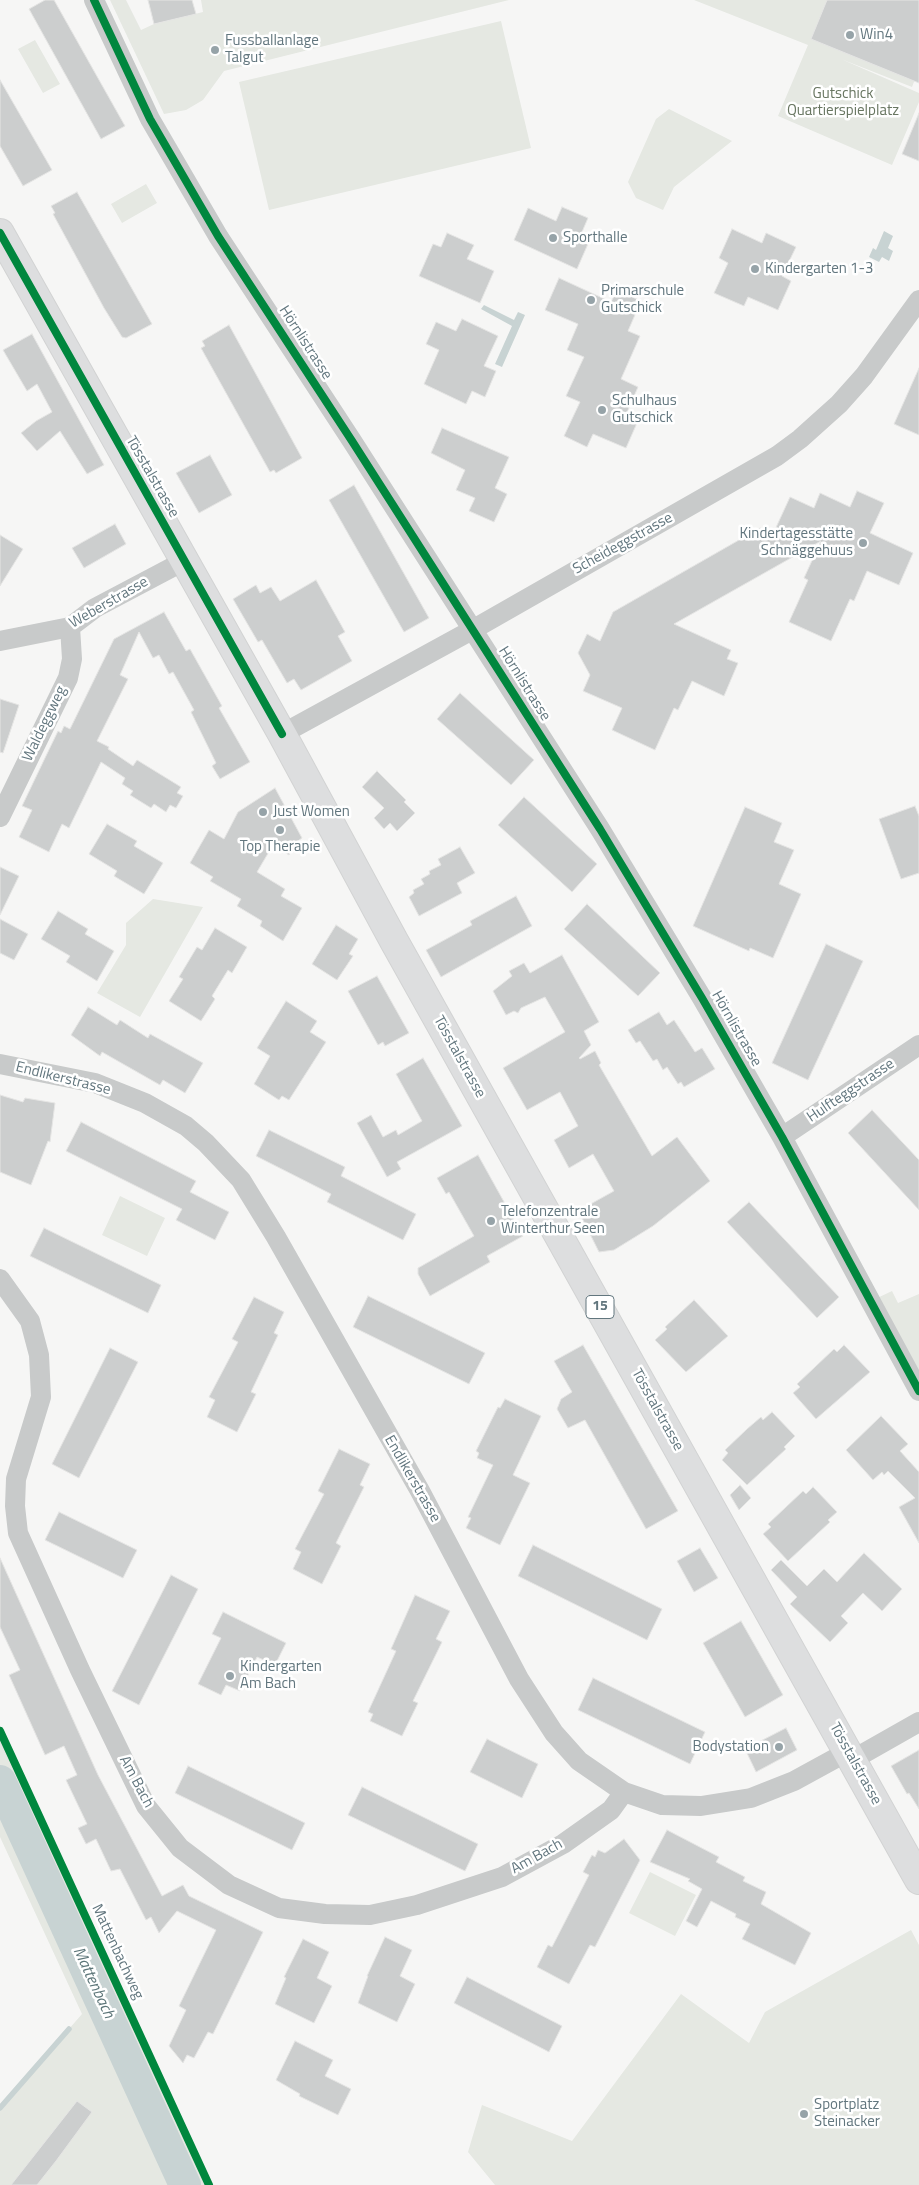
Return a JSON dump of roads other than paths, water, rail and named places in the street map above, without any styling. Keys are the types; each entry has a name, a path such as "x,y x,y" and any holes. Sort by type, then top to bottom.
{"main road":[{"name":"Tösstalstrasse","path":"0,233 282,734 356,874 801,1665 849,1756 919,1880"}],"street":[{"name":"Hörnlistrasse","path":"94,0 150,120 203,212 600,829 782,1137 919,1391"},
{"name":"Scheideggstrasse","path":"282,734 472,630 760,467 800,439 838,404 864,376 919,300"},
{"name":"Weberstrasse","path":"0,641 70,627 95,608 184,561"},
{"name":"Waldeggweg","path":"0,816 68,678 72,659 70,627"},
{"name":"Hulfteggstrasse","path":"782,1137 919,1044"},
{"name":"Endlikerstrasse","path":"0,1064 96,1083 137,1100 186,1126 214,1149 241,1180 276,1237 420,1491 515,1670 546,1721 579,1761 624,1792 662,1805 701,1806 751,1798 849,1756"},
{"name":"Am Bach","path":"0,1279 30,1321 39,1355 41,1397 16,1479 15,1506 18,1533 80,1670 146,1806 180,1848 229,1885 280,1908 325,1914 370,1914 417,1905 502,1876 563,1844 611,1810 624,1792"},
{"path":"849,1756 919,1722"}],"waterway":[{"name":"Mattenbach","path":"0,1781 185,2185"},
{"name":"Mattenbach","path":"93,2001 99,1994"},
{"path":"0,2108 69,2029"}],"place":[{"name":"Win4","path":"850,35"},
{"name":"Fussballanlage Talgut","path":"215,50"},
{"name":"Sporthalle","path":"553,238"},
{"name":"Kindergarten 1-3","path":"755,269"},
{"name":"Primarschule Gutschick","path":"591,300"},
{"name":"Schulhaus Gutschick","path":"602,410"},
{"name":"Kindertagesstätte Schnäggehuus","path":"863,543"},
{"name":"Just Women","path":"263,812"},
{"name":"Top Therapie","path":"280,830"},
{"name":"Telefonzentrale Winterthur Seen","path":"491,1221"},
{"name":"Kindergarten Am Bach","path":"230,1676"},
{"name":"Bodystation","path":"779,1747"},
{"name":"Sportplatz Steinacker","path":"804,2114"}],"park label":[{"name":"Gutschick Quartierspielplatz","path":"843,102"}]}
